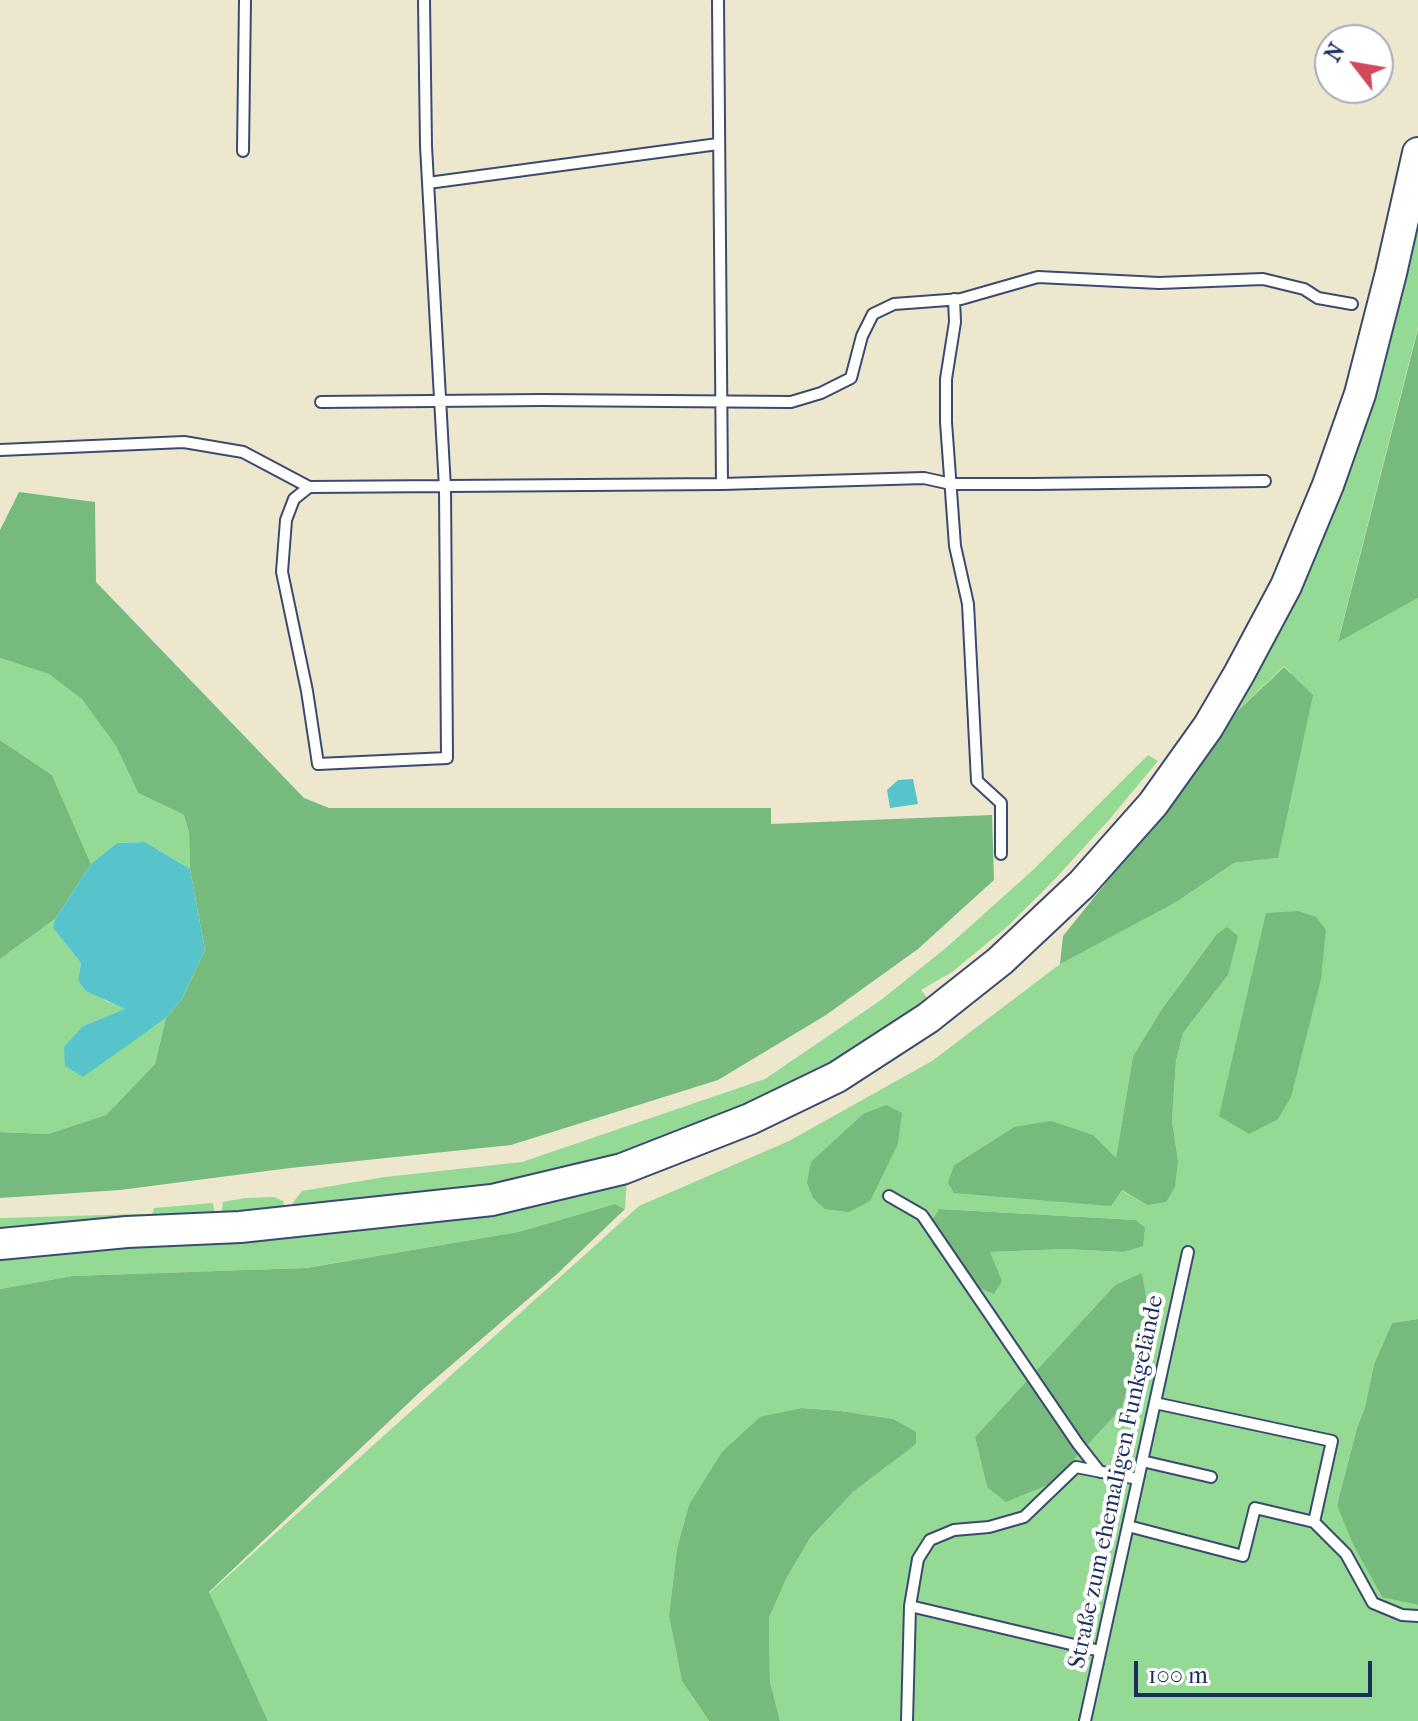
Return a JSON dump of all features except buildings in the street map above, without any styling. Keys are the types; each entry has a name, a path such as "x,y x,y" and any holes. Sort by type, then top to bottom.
{"main road":[{"path":"0,1244 127,1232 240,1227 492,1200 622,1169 750,1119 837,1077 928,1018 1000,961 1082,884 1153,804 1208,727 1239,674 1286,586 1328,485 1360,394 1418,153"}],"lane":[{"path":"243,151 245,0"},
{"path":"309,487 294,499 286,520 282,572 307,691 318,764 447,758 445,488 428,183 424,0"},
{"path":"718,0 722,484"},
{"path":"428,183 718,144"},
{"path":"321,402 791,402 821,393 851,378 862,336 873,314 894,304 954,299 1038,277 1159,283 1263,279 1304,289 1318,298 1352,304"},
{"path":"954,299 955,322 946,379 946,422 955,546 968,604 977,781 1001,803 1001,854"},
{"path":"0,450 184,442 243,452 309,487 722,484 924,478 951,484 1265,481"},
{"path":"889,1196 922,1215 1100,1472"},
{"name":"Straße zum ehemaligen Funkgelände","path":"1085,1721 1188,1252"},
{"path":"1155,1403 1332,1441 1314,1522"},
{"path":"1142,1461 1211,1477"},
{"path":"907,1721 910,1606 918,1559 930,1540 954,1530 989,1527 1024,1517 1076,1467 1138,1479"},
{"path":"1128,1526 1243,1556 1255,1508 1314,1522 1346,1554 1373,1603 1402,1615 1418,1616"},
{"path":"910,1606 1100,1651"}],"green space":[{"path":"1418,206 1418,327 1338,641 1418,598 1418,1319 1392,1323 1374,1364 1337,1505 1381,1596 1418,1605 1418,1721 780,1721 770,1682 769,1618 786,1579 810,1538 853,1492 891,1463 893,1419 802,1408 689,1505 677,1548 669,1616 682,1681 709,1721 268,1721 209,1593 639,1206 789,1141 932,1061 1060,964 1072,931 1178,901 1234,863 1278,858 1291,673 1284,666 1225,723","holes":["1216,935 1228,975 1183,1033 1176,1061 1172,1121 1178,1160 1147,1205 1121,1190 954,1165 1014,1127 1116,1159 1133,1056 1162,1009","939,1209 1136,1220 1145,1229 1123,1252 1066,1249 990,1252","1141,1274 1122,1408 1052,1483 987,1487 975,1437 1115,1285"]},
{"path":"1418,329 1418,598 1338,642"},
{"path":"19,492 95,502 96,582 304,798 329,808 771,808 771,824 992,815 994,880 918,949 826,1015 718,1080 511,1145 290,1168 120,1190 0,1198 0,1132 48,1134 106,1115 155,1064 166,1018 182,999 205,950 184,815 138,793 116,746 82,699 49,674 0,658 0,530"},
{"path":"0,658 49,674 83,699 116,746 138,793 184,815 189,833 190,869 145,842 117,843 91,864 52,775 0,740"},
{"path":"1284,667 1313,695 1278,858 1234,863 1178,901 1060,964 1063,936 1189,780 1225,723"},
{"path":"0,740 52,775 91,864 55,919 0,959"},
{"path":"1148,755 1158,761 1055,879 1008,926 952,972 921,990 932,1004 836,1066 732,1118 581,1170 517,1185 402,1204 292,1215 0,1234 0,1218 142,1214 142,1221 150,1220 154,1208 213,1203 215,1216 221,1215 223,1202 245,1198 274,1197 283,1201 285,1211 291,1211 292,1204 302,1191 385,1177 522,1162 765,1079 881,1000 947,947 1033,870"},
{"path":"1298,911 1316,917 1326,930 1321,979 1291,1097 1278,1119 1249,1134 1219,1116 1266,913"},
{"path":"55,919 53,928 81,963 78,980 106,1001 126,1009 83,1026 148,1031 166,1018 155,1064 106,1115 48,1134 0,1132 0,959"},
{"path":"1227,927 1238,936 1228,975 1183,1033 1176,1061 1172,1121 1178,1160 1175,1187 1166,1202 1147,1205 1122,1190 1111,1206 954,1193 948,1183 954,1165 1014,1127 1051,1121 1093,1135 1116,1158 1133,1056 1162,1009 1216,935"},
{"path":"886,1105 902,1113 898,1144 870,1201 849,1212 825,1209 813,1198 807,1183 811,1162 863,1114"},
{"path":"627,1178 625,1209 615,1204 518,1232 305,1268 72,1276 0,1289 0,1255"},
{"path":"615,1204 625,1209 556,1275 420,1392 209,1592 268,1721 0,1721 0,1289 72,1276 306,1268 518,1232"},
{"path":"939,1209 1136,1220 1145,1228 1143,1246 1123,1252 1066,1249 990,1252 1002,1281 994,1294 979,1288 933,1246 928,1227"},
{"path":"1142,1273 1147,1304 1122,1408 1052,1483 1006,1502 987,1487 975,1437 1115,1285"},
{"path":"1418,1319 1418,1605 1382,1597 1353,1544 1337,1505 1374,1364 1392,1323"},
{"path":"802,1408 893,1419 916,1432 916,1444 853,1492 810,1538 786,1579 769,1618 770,1682 780,1721 709,1721 682,1681 669,1616 677,1548 689,1505 722,1452 760,1417"}],"water":[{"path":"913,779 918,804 890,808 887,790 898,780"},
{"path":"145,842 190,869 205,950 182,999 166,1018 83,1077 65,1066 64,1047 83,1026 125,1009 86,991 78,980 81,963 53,928 55,919 91,864 117,843"}]}
